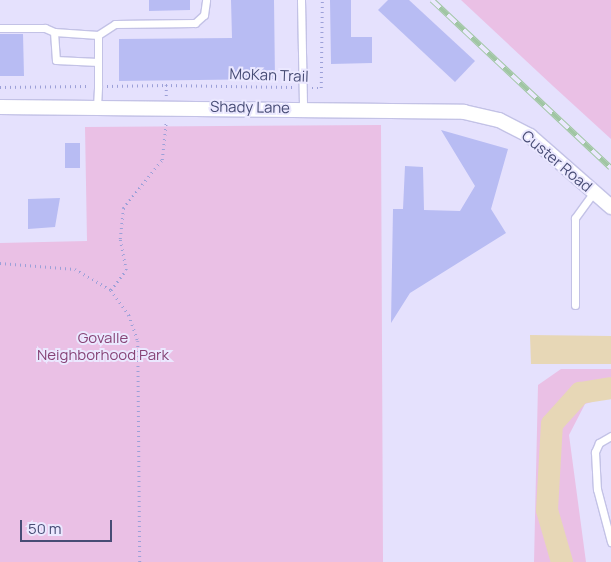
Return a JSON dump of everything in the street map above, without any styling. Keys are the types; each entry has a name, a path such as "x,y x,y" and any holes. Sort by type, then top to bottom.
{"street":[{"name":"Shady Lane","path":"0,107 442,109 500,120"},
{"name":"Custer Road","path":"500,120 530,136 611,208"}],"lane":[{"path":"0,28 44,28 54,32 98,35 115,24 195,23 204,15 206,0"},
{"path":"301,0 299,87 302,107"},
{"path":"54,32 56,60 98,62"},
{"path":"97,107 98,35"},
{"path":"575,306 575,218 594,192"},
{"path":"611,436 599,443 595,452 597,490 611,542"}],"path":[{"name":"MoKan Trail","path":"0,87 166,85 321,88 322,0"},
{"path":"166,85 166,92"},
{"path":"111,290 126,270 120,239 123,208 162,160 166,116"},
{"path":"0,263 75,269 111,290 129,315 138,341 140,562"}],"green space":[{"path":"461,0 611,0 611,139 553,86"},
{"name":"Govalle Neighborhood Park","path":"381,125 383,562 0,562 0,243 87,241 85,127"},
{"path":"561,369 611,369 611,396 585,404 569,435 586,562 534,562 538,385"}],"shaded area":[{"path":"530,335 611,336 611,364 531,364"}],"building":[{"path":"149,0 190,0 190,10 149,11"},
{"path":"231,0 274,0 275,79 119,81 119,39 232,38"},
{"path":"330,0 351,0 351,37 372,37 372,63 331,64"},
{"path":"388,0 409,0 475,61 455,82 378,10"},
{"path":"0,34 23,34 24,76 0,76"},
{"path":"441,130 508,149 491,209 506,233 410,293 391,323 393,209 403,209 405,166 423,167 424,210 460,211 475,186"},
{"path":"65,143 80,143 80,168 65,168"},
{"path":"60,198 55,227 28,229 28,199"}],"waterway":[{"path":"562,562 547,510 552,424 580,393 611,388"}],"railway":[{"path":"432,0 611,168"}]}
